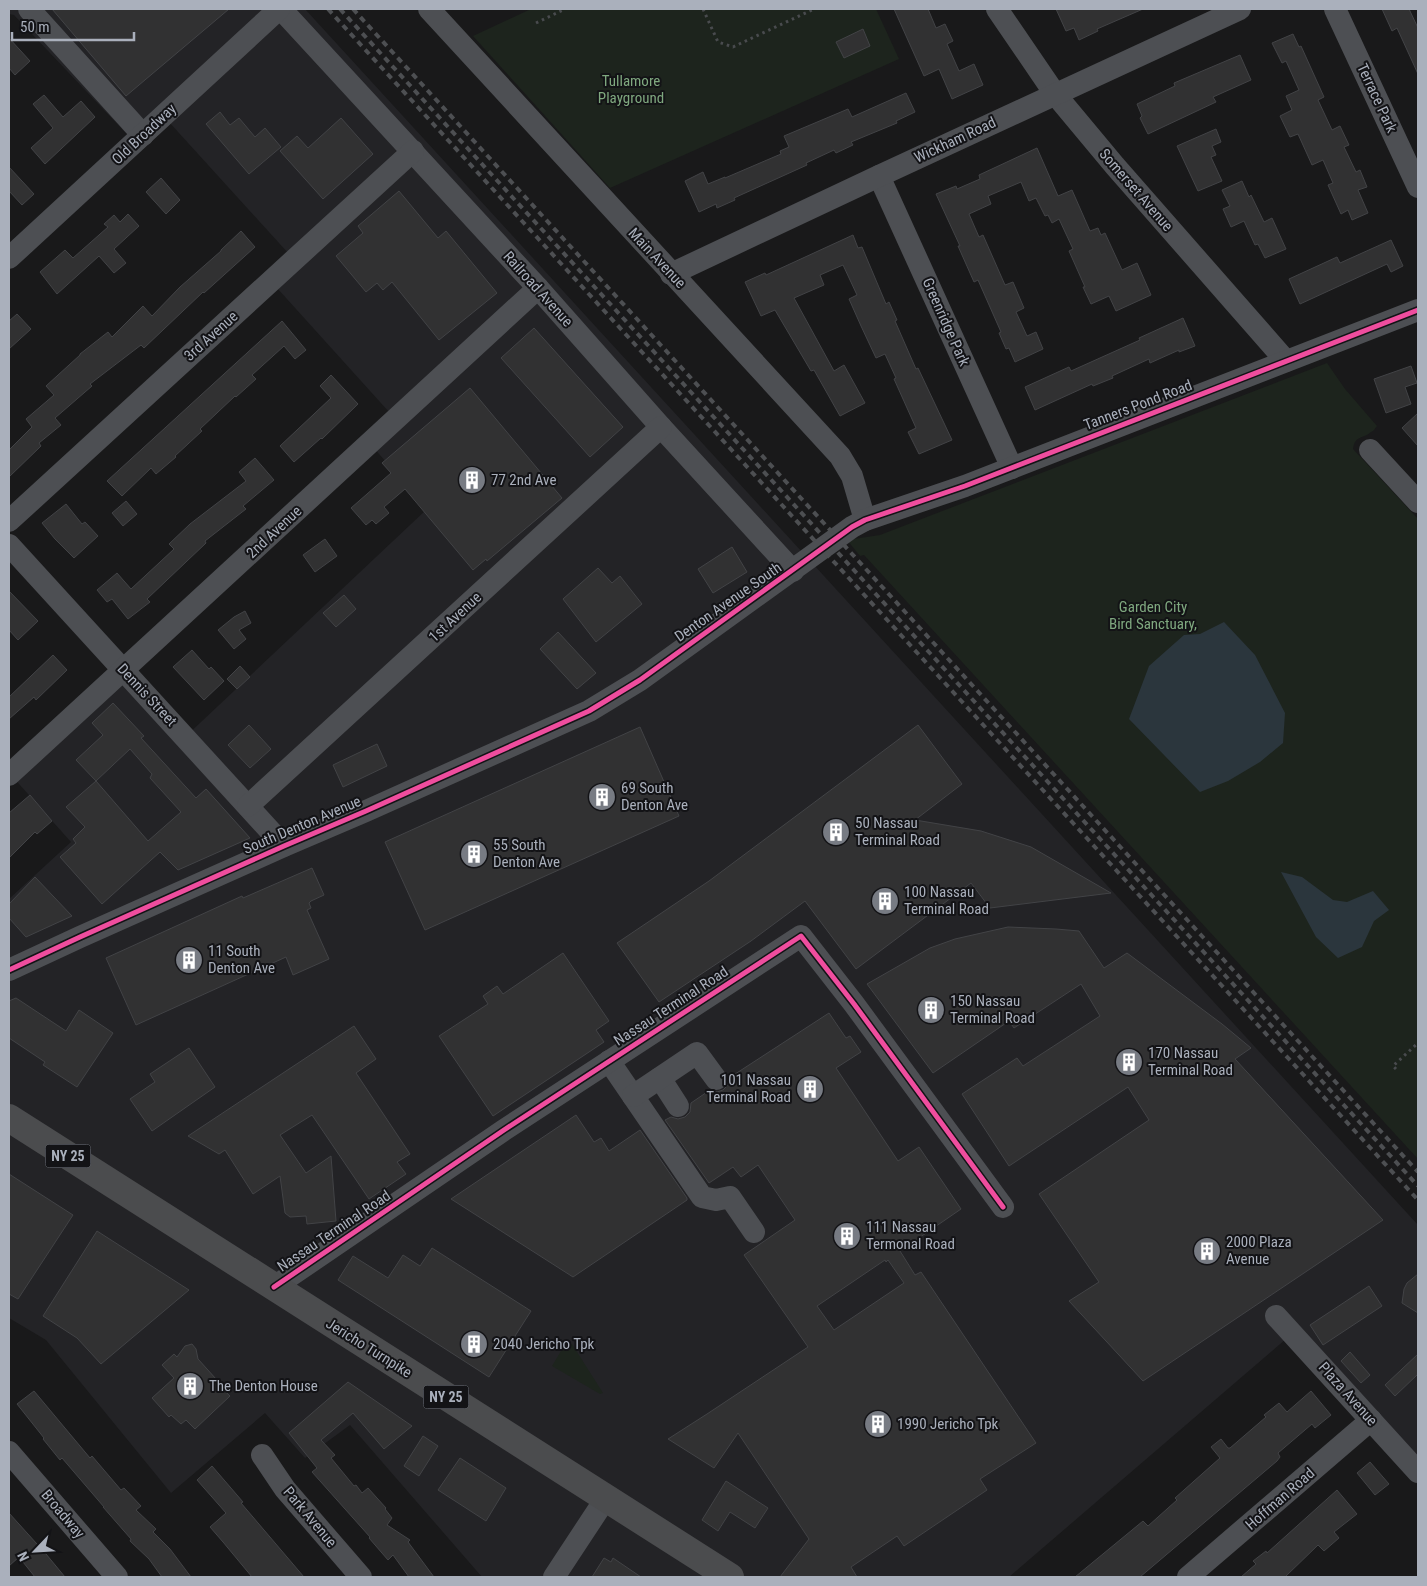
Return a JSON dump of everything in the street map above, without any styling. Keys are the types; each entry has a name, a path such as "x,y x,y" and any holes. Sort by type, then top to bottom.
{"main road":[{"name":"Jericho Turnpike","path":"9,1118 730,1577"}],"street":[{"path":"29,9 143,135"},
{"name":"Old Broadway","path":"9,258 280,9"},
{"name":"Railroad Avenue","path":"280,9 413,151 793,571"},
{"name":"Main Avenue","path":"429,9 840,456 852,476 865,520"},
{"name":"Somerset Avenue","path":"997,9 1055,94 1115,166 1286,361"},
{"name":"Wickham Road","path":"671,274 1240,9"},
{"name":"Terrace Park","path":"1335,9 1418,187"},
{"name":"3rd Avenue","path":"9,522 413,151"},
{"name":"Greenridge Park","path":"879,176 1012,468"},
{"name":"2nd Avenue","path":"9,775 538,288"},
{"name":"Tanners Pond Road","path":"865,520 965,486 1418,310"},
{"name":"1st Avenue","path":"248,806 661,427"},
{"path":"1370,450 1418,502"},
{"name":"Denton Avenue South","path":"604,702 640,680 852,527 865,520"},
{"name":"Dennis Street","path":"9,545 284,846"},
{"name":"South Denton Avenue","path":"9,970 588,711 604,702"},
{"name":"Nassau Terminal Road","path":"274,1287 504,1130 801,936 854,1004 1003,1207"},
{"path":"633,1096 697,1052 716,1079"},
{"path":"609,1061 702,1196 716,1200 730,1197 754,1232"},
{"path":"660,1078 678,1106"},
{"name":"Plaza Avenue","path":"1276,1316 1418,1472"},
{"name":"Hoffman Road","path":"1188,1577 1371,1420"},
{"name":"Broadway","path":"9,1452 117,1577"},
{"name":"Park Avenue","path":"262,1456 285,1489 361,1577"},
{"path":"554,1577 606,1498"}],"path":[{"path":"536,23 565,9"},
{"path":"703,9 718,42 733,47 814,9"},
{"path":"1396,1069 1393,1066 1418,1043"}],"shaded area":[{"path":"9,9 305,9 1418,1225 1418,1467 1294,1332 1009,1577 482,1577 350,1425 305,1458 265,1413 171,1493 46,1340 9,1318 9,899 71,842 11,775 124,672 184,738 427,509 373,447 399,423 268,278 289,254 169,122 140,148 14,15 9,14"},
{"path":"1224,622 1255,655 1285,713 1283,743 1260,762 1228,781 1200,792 1129,719 1149,666 1184,635 1200,634"},
{"path":"1281,872 1302,877 1333,900 1347,902 1373,891 1389,910 1374,921 1362,947 1338,958 1316,937"}],"green space":[{"name":"Tullamore Playground","path":"531,9 876,9 899,59 610,188 473,36"},
{"name":"Garden City Bird Sanctuary,","path":"1327,363 1345,389 1377,426 1372,432 1357,439 1353,449 1418,519 1418,1159 864,555 860,556 847,540 880,535"},
{"path":"572,1344 603,1393 600,1394 552,1366 561,1351"}],"building":[{"path":"52,9 229,9 126,96"},
{"path":"894,9 928,9 936,28 945,24 953,41 947,44 959,71 974,64 983,85 952,99 939,69 924,76"},
{"path":"1056,9 1143,9 1097,29 1098,31 1079,40 1074,28 1066,31"},
{"path":"1382,9 1409,9 1418,28 1418,74 1397,28 1392,31"},
{"path":"863,29 870,46 844,58 836,42"},
{"path":"1293,34 1299,47 1301,46 1324,97 1318,100 1332,130 1340,126 1349,145 1344,147 1356,172 1360,170 1367,187 1358,190 1368,213 1352,220 1348,210 1341,214 1328,185 1333,183 1323,160 1312,165 1298,134 1290,137 1280,116 1292,110 1286,96 1299,90 1286,61 1282,63 1272,43"},
{"path":"9,38 30,61 15,75 9,68"},
{"path":"1240,55 1251,80 1213,97 1216,102 1148,134 1140,118 1142,116 1137,104 1175,86 1174,83"},
{"path":"906,93 915,112 896,121 897,123 851,142 853,145 836,153 834,150 806,163 807,165 734,198 735,200 717,208 716,204 699,212 685,181 703,172 708,184 725,178 781,154 780,151 789,147 784,136 848,109 852,117"},
{"path":"44,95 63,117 81,101 95,117 45,164 31,148 53,128 33,104"},
{"path":"220,112 230,125 239,118 255,137 265,128 281,147 249,174 206,124"},
{"path":"341,118 373,154 323,199 280,151 297,136 308,148"},
{"path":"1216,129 1221,142 1212,146 1216,155 1211,157 1222,181 1198,191 1177,146"},
{"path":"1037,148 1058,196 1072,190 1090,231 1098,228 1101,235 1105,233 1122,270 1137,263 1151,295 1116,311 1109,296 1091,304 1069,251 1073,249 1059,219 1052,223 1048,215 1045,216 1036,198 1029,201 1021,182 988,196 991,204 969,214 979,237 983,235 1005,285 1013,282 1024,308 1016,312 1027,336 1036,332 1043,349 1015,362 1009,348 1006,349 999,333 1001,332 978,280 974,282 936,194 956,186 957,189 980,179 979,175"},
{"path":"9,167 34,194 22,205 9,191"},
{"path":"161,178 180,200 166,214 146,192"},
{"path":"1242,181 1264,222 1272,218 1286,249 1265,258 1258,244 1255,245 1244,221 1231,227 1223,209 1230,206 1222,190"},
{"path":"399,191 438,238 446,231 497,293 439,340 392,282 383,290 377,283 366,292 336,256 363,233 358,226"},
{"path":"128,214 139,226 114,249 126,263 114,273 99,256 57,294 40,272 65,250 73,258 108,227 104,224 114,215 120,222"},
{"path":"241,231 255,247 203,292 144,348 141,345 90,384 92,386 55,418 61,425 39,443 41,446 9,477 9,450 32,427 26,419 54,395 46,386 80,354 108,332 112,337 143,306 152,316 180,287"},
{"path":"853,235 858,248 862,247 886,304 889,302 897,320 895,321 916,369 918,368 952,440 919,454 908,432 916,428 894,379 896,378 885,354 876,358 849,299 857,295 843,265 820,275 824,285 794,298 834,371 844,365 865,403 840,416 814,370 811,371 775,310 761,316 745,282 765,273 766,275"},
{"path":"1391,240 1403,266 1391,272 1387,264 1300,304 1289,279 1337,257 1340,263"},
{"path":"17,314 31,329 9,349 9,321"},
{"path":"1183,318 1195,346 1179,352 1179,350 1150,363 1149,359 1112,376 1113,378 1093,386 1092,384 1035,410 1025,387 1069,367 1071,371"},
{"path":"282,321 306,350 295,359 284,346 252,375 256,379 200,429 202,431 156,474 151,468 122,496 107,481"},
{"path":"534,328 623,427 590,457 501,358"},
{"path":"1411,366 1417,383 1405,387 1411,404 1386,413 1374,379"},
{"path":"331,375 358,404 322,439 294,462 280,446 331,398 320,386"},
{"name":"77 2nd Ave","path":"470,388 562,498 487,561 486,559 473,570 405,489 384,507 389,513 376,524 372,520 366,525 351,508 391,473 382,463"},
{"path":"1418,413 1418,446 1402,428"},
{"path":"255,458 274,480 243,506 246,509 205,541 206,543 147,599 150,602 128,619 112,599 107,602 97,590 117,573 131,589 174,549 169,544 190,524 246,481 239,472"},
{"path":"126,501 137,514 123,526 112,513"},
{"path":"66,504 82,524 85,522 98,536 74,558 42,523"},
{"path":"325,539 337,556 315,572 303,555"},
{"path":"732,547 747,572 713,593 698,569"},
{"path":"598,568 612,583 620,576 642,604 596,642 563,599"},
{"path":"9,591 38,621 18,640 9,630"},
{"path":"344,595 356,609 336,627 323,613"},
{"path":"245,611 251,623 239,630 246,639 234,649 218,630"},
{"path":"558,632 596,673 577,689 540,649"},
{"path":"192,650 209,669 211,667 224,681 204,700 173,667"},
{"path":"53,655 67,670 36,700 34,697 9,719 9,697"},
{"path":"240,666 250,677 237,689 227,679"},
{"path":"113,703 144,736 141,738 196,798 206,789 250,838 178,870 160,852 102,904 60,857 76,843 73,839 85,827 66,807 96,781 76,760 103,735 92,723","holes":["130,749 152,774 150,778 181,812 148,841 96,781"]},
{"path":"249,725 271,749 250,768 228,745"},
{"path":"918,725 962,784 915,820 981,831 1031,847 1111,893 990,908 971,883 856,969 805,901 751,941 659,1002 617,943 709,881"},
{"path":"640,727 679,816 425,930 385,842"},
{"path":"377,744 387,766 343,787 333,765"},
{"path":"30,795 52,821 37,834 35,832 9,858 9,813"},
{"name":"11 South Denton Ave","path":"312,868 324,895 311,901 309,903 311,908 307,910 329,959 293,975 286,957 136,1025 106,958 242,896 243,898"},
{"path":"35,877 72,916 26,937 9,918 9,904"},
{"path":"1008,927 1079,931 1104,968 1127,953 1222,1024 1251,1048 1235,1059 1383,1220 1143,1381 1069,1301 1099,1282 1039,1194 1149,1120 1128,1087 1009,1166 962,1094 1017,1058 1023,1066 1100,1016 1081,984 1014,1028 1009,1021 933,1073 867,984 930,948 955,939"},
{"path":"563,953 609,1021 596,1030 604,1042 493,1116 439,1036 488,1004 483,996 497,986 503,994"},
{"path":"16,998 66,1031 79,1010 113,1033 77,1087 43,1065 45,1062 9,1038 9,1001"},
{"path":"829,1013 846,1038 850,1036 861,1052 836,1068 898,1161 919,1147 961,1209 900,1251 915,1275 921,1272 1036,1443 980,1479 987,1490 904,1546 897,1536 851,1567 857,1577 780,1577 809,1539 738,1433 714,1468 668,1439 808,1347 744,1255 795,1220 758,1165 741,1177 733,1167 709,1183 665,1120 671,1117 678,1119 685,1117 690,1112 691,1103 710,1090 717,1092 723,1090 728,1085 729,1078","holes":["885,1260 886,1262 888,1260 904,1283 834,1330 817,1306"]},
{"path":"354,1026 376,1059 356,1073 410,1154 397,1162 406,1174 369,1199 312,1115 280,1135 306,1173 331,1156 336,1221 307,1224 306,1216 290,1217 285,1213 280,1176 253,1194 225,1150 219,1154 188,1136"},
{"path":"189,1048 215,1087 152,1131 130,1099 155,1082 150,1074"},
{"path":"576,1115 594,1142 601,1138 609,1151 640,1130 687,1200 573,1277 451,1199"},
{"path":"9,1174 73,1215 18,1299 9,1294"},
{"path":"97,1231 189,1290 101,1364 77,1338 43,1316"},
{"name":"2040 Jericho Tpk","path":"432,1248 531,1311 489,1377 338,1280 353,1256 388,1278 403,1255 420,1266"},
{"path":"1418,1274 1418,1313 1402,1303 1407,1283"},
{"path":"1369,1286 1382,1306 1323,1345 1310,1325"},
{"name":"The Denton House","path":"192,1344 196,1349 198,1359 216,1379 214,1381 230,1396 195,1429 186,1420 181,1424 171,1415 169,1417 152,1398 174,1378 162,1365 174,1354 177,1357 185,1346"},
{"path":"1350,1352 1370,1375 1361,1383 1341,1361"},
{"path":"1418,1354 1418,1374 1395,1396 1385,1385"},
{"path":"348,1382 412,1426 384,1449 353,1413 321,1440 335,1455 331,1458 354,1486 356,1485 362,1493 368,1488 386,1508 392,1518 387,1525 410,1540 408,1542 434,1577 409,1577 393,1555 388,1560 312,1472 317,1468 289,1433"},
{"path":"34,1391 90,1458 92,1456 121,1490 124,1488 141,1506 136,1510 156,1529 153,1532 170,1549 191,1577 162,1577 149,1559 130,1541 131,1539 62,1458 60,1460 17,1404"},
{"path":"1311,1391 1331,1415 1315,1428 1312,1424 1278,1453 1280,1457 1277,1461 1140,1577 1075,1577 1143,1521 1148,1526 1177,1500 1175,1498 1220,1458 1211,1447 1221,1439 1230,1448 1266,1417 1264,1415 1279,1403 1287,1412"},
{"path":"423,1436 438,1446 419,1476 404,1466"},
{"path":"460,1458 506,1488 486,1521 438,1490"},
{"path":"1370,1462 1389,1484 1375,1495 1357,1473"},
{"path":"212,1466 304,1577 252,1577 210,1527 226,1513 197,1480"},
{"path":"726,1481 768,1508 755,1528 730,1512 718,1531 702,1520"},
{"path":"1337,1490 1357,1514 1334,1532 1339,1538 1324,1551 1318,1545 1285,1577 1241,1577 1256,1564 1253,1561 1266,1551 1267,1553"},
{"path":"9,1513 65,1577 35,1577 19,1557 9,1566"},
{"path":"604,1558 611,1562 613,1558 641,1577 592,1577"}],"railway":[{"path":"328,9 1418,1200"},
{"path":"340,9 1418,1186"},
{"path":"353,9 1418,1172"}],"cycle path":[{"path":"9,970 589,711 640,680 852,527 865,520 965,486 1418,310"},
{"path":"274,1287 504,1130 801,936 854,1004 1003,1207"}],"place":[{"name":"77 2nd Ave","path":"472,480"},
{"name":"69 South Denton Ave","path":"602,797"},
{"name":"50 Nassau Terminal Road","path":"836,832"},
{"name":"55 South Denton Ave","path":"474,854"},
{"name":"100 Nassau Terminal Road","path":"885,901"},
{"name":"11 South Denton Ave","path":"189,960"},
{"name":"150 Nassau Terminal Road","path":"931,1010"},
{"name":"170 Nassau Terminal Road","path":"1129,1062"},
{"name":"101 Nassau Terminal Road","path":"810,1089"},
{"name":"111 Nassau Termonal Road","path":"847,1236"},
{"name":"2000 Plaza Avenue","path":"1207,1251"},
{"name":"2040 Jericho Tpk","path":"474,1344"},
{"name":"The Denton House","path":"190,1386"},
{"name":"1990 Jericho Tpk","path":"878,1424"}]}
